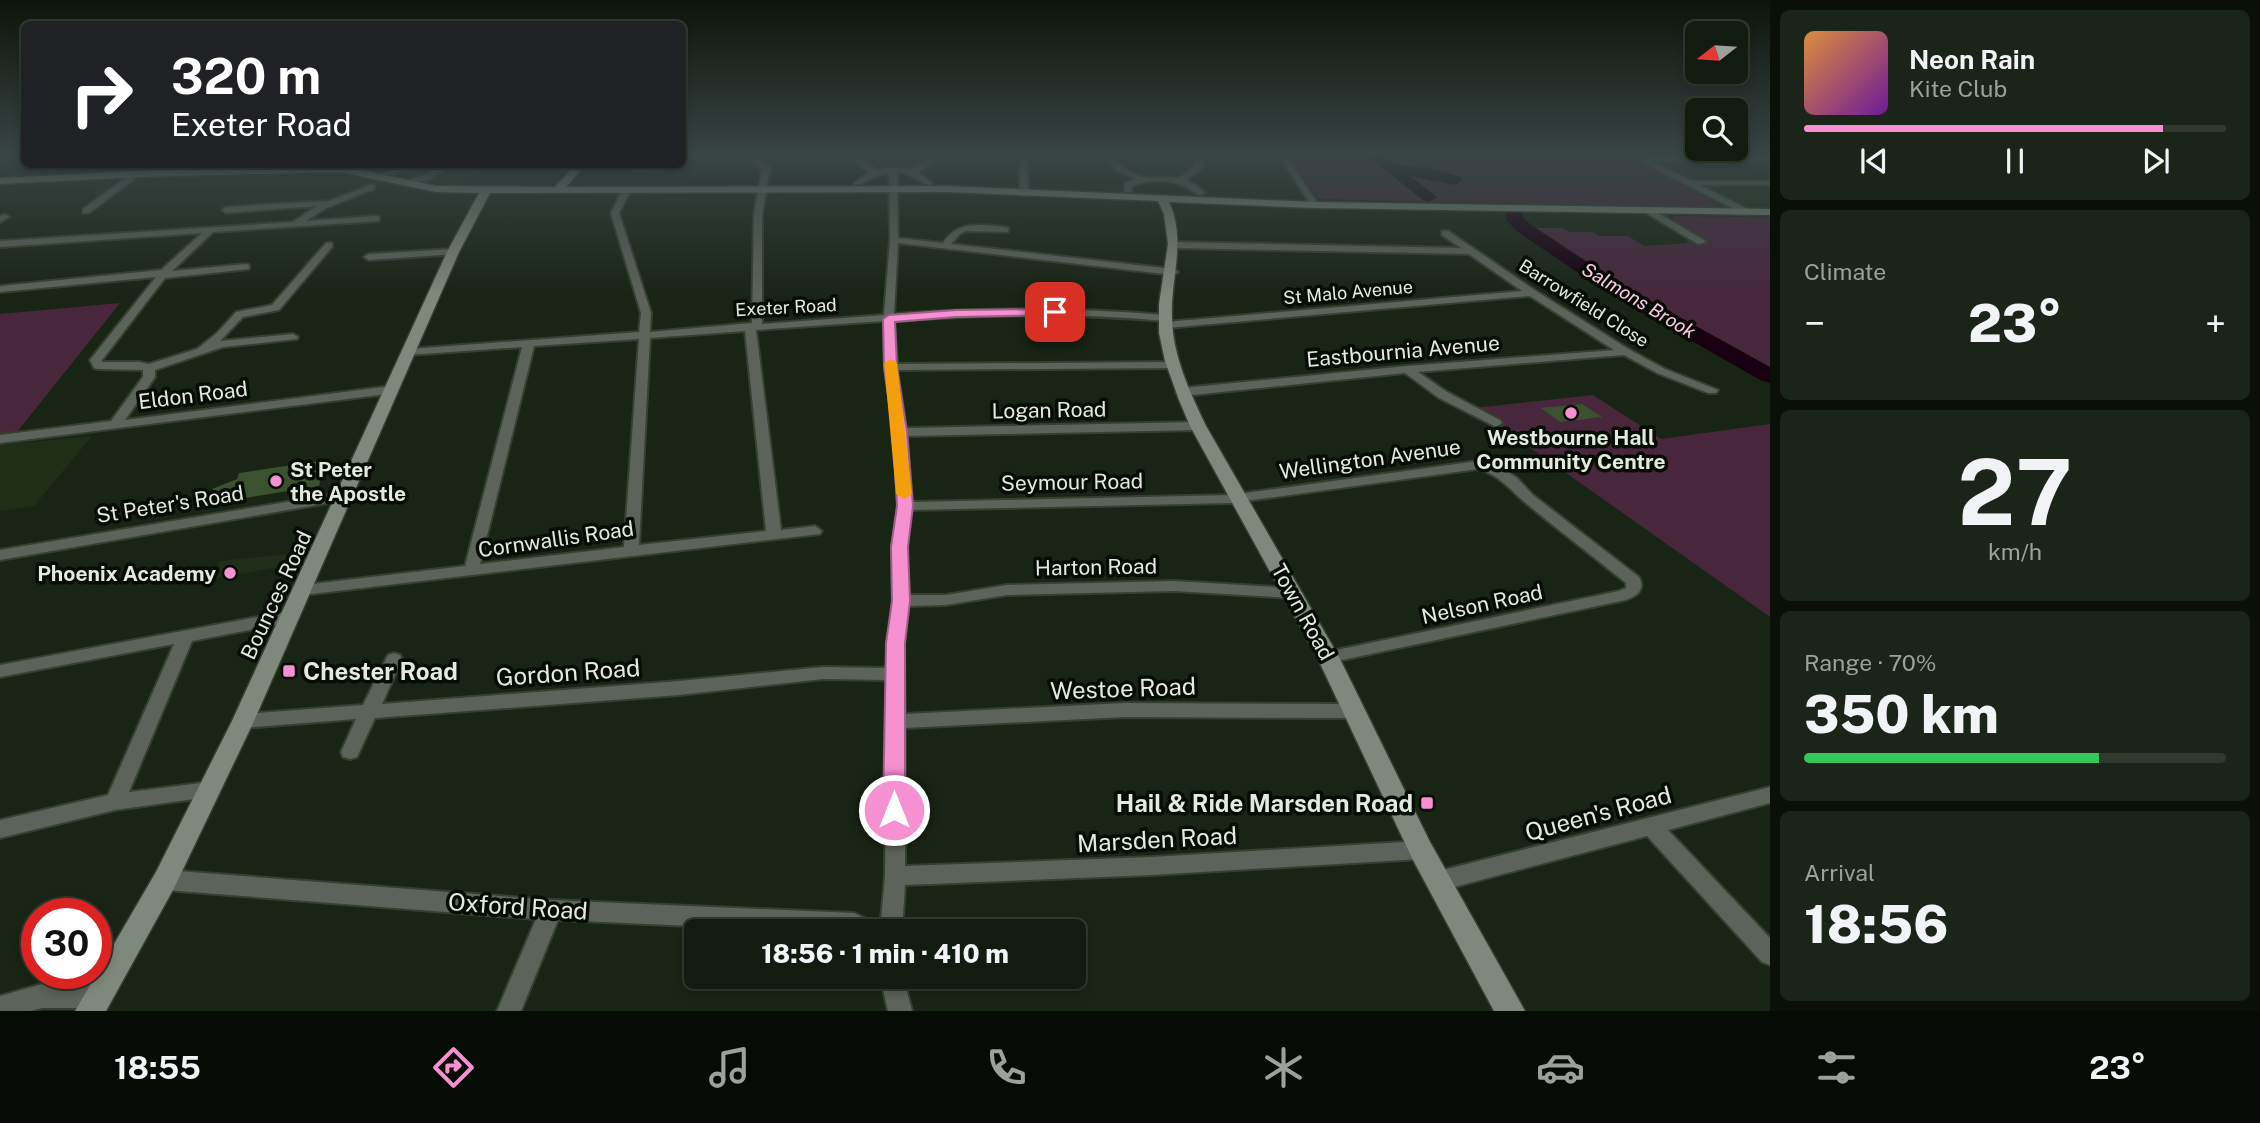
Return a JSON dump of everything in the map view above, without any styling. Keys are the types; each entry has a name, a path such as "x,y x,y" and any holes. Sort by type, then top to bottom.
{"main road":[{"name":"Bounces Road","path":"95,1004 165,880 243,721 453,252 480,202"},
{"name":"Town Road","path":"1166,202 1173,245 1166,321 1172,365 1182,392 1198,426 1328,657 1421,850 1510,1011"},
{"path":"1282,202 1651,212 1770,212"}],"street":[{"path":"86,211 98,202"},
{"path":"620,202 615,213 646,313 631,550"},
{"path":"759,202 754,326 774,535"},
{"path":"892,919 895,876 895,643 901,601 899,547 905,506 889,319 894,240 893,202"},
{"path":"1727,202 1746,212"},
{"path":"226,210 331,203"},
{"path":"293,225 307,214 331,203"},
{"path":"1651,212 1701,242"},
{"path":"0,244 376,219"},
{"path":"946,245 957,230 967,226 1004,230"},
{"path":"210,231 163,274 96,360 98,366 139,365 149,368 222,344 293,337"},
{"name":"Barrowfield Close","path":"1445,233 1532,293 1626,352 1661,371 1712,390"},
{"path":"894,240 1172,272"},
{"path":"198,353 221,335 240,314 275,308 329,245"},
{"path":"1173,245 1469,251"},
{"path":"369,257 453,252"},
{"path":"0,289 246,267"},
{"name":"St Malo Avenue","path":"1166,321 1532,293"},
{"name":"Exeter Road","path":"409,352 956,313 1100,312 1166,321"},
{"path":"471,572 528,344"},
{"name":"Eastbournia Avenue","path":"1182,392 1406,369 1626,352"},
{"path":"891,367 1172,365"},
{"path":"116,424 149,377 149,368"},
{"path":"1406,369 1443,395 1496,423"},
{"name":"Eldon Road","path":"0,439 391,390"},
{"name":"Logan Road","path":"900,432 1198,426"},
{"name":"Wellington Avenue","path":"1239,498 1470,465 1485,466 1512,481 1528,498 1634,581"},
{"name":"St Peter's Road","path":"0,555 346,496"},
{"name":"Seymour Road","path":"905,506 1239,498"},
{"name":"Cornwallis Road","path":"303,590 471,572 631,550 815,531"},
{"name":"Nelson Road","path":"1328,657 1621,596 1632,593 1635,588 1634,581"},
{"name":"Harton Road","path":"901,601 946,600 1007,590 1174,586 1292,593"},
{"path":"0,671 290,617"},
{"path":"115,802 186,636"},
{"path":"351,752 394,659"},
{"name":"Gordon Road","path":"243,721 679,688 823,673 896,674"},
{"name":"Westoe Road","path":"894,722 1125,710 1354,711"},
{"path":"0,829 115,802 209,790"},
{"name":"Queen's Road","path":"1439,881 1770,795"},
{"path":"1651,826 1770,954"},
{"name":"Marsden Road","path":"895,876 1152,866 1421,850"},
{"name":"Oxford Road","path":"165,880 551,909 767,919"},
{"path":"509,1011 551,909"},
{"path":"894,989 900,1011"},
{"path":"0,1008 42,996 95,1004"}],"shaded area":[{"path":"1458,202 1715,202 1718,204 1715,208"},
{"path":"1715,202 1770,202 1770,208 1715,208 1718,204"},
{"path":"1672,216 1770,217 1770,370 1759,364 1750,364 1620,289 1527,228 1562,228 1569,232 1593,232 1598,236 1628,236 1644,246 1689,243 1685,240 1708,242 1674,221"},
{"path":"120,303 17,432 0,434 0,314"},
{"path":"1593,395 1661,439 1770,424 1770,617 1474,408"},
{"path":"92,436 34,506 0,511 0,445"},
{"name":"Phoenix Academy","path":"289,554 283,566 211,579 220,561"}],"building":[{"name":"Westbourne Hall Community Centre","path":"1582,404 1602,417 1560,422 1541,408"},
{"name":"St Peter the Apostle","path":"325,460 319,486 233,500 212,489 237,479 239,473"}],"waterway":[{"name":"Salmons Brook","path":"1515,214 1516,221 1524,228 1615,289 1770,376"}],"slow traffic":[{"path":"891,363 900,432 904,494"}],"place":[{"name":"Westbourne Hall Community Centre","path":"1571,413"},
{"name":"St Peter the Apostle","path":"276,481"},
{"name":"Phoenix Academy","path":"230,573"},
{"name":"Chester Road","path":"289,671"},
{"name":"Hail & Ride Marsden Road","path":"1427,803"}],"route":[{"path":"894,810 895,643 901,601 899,547 905,506 889,319 956,313 1055,312"}]}
